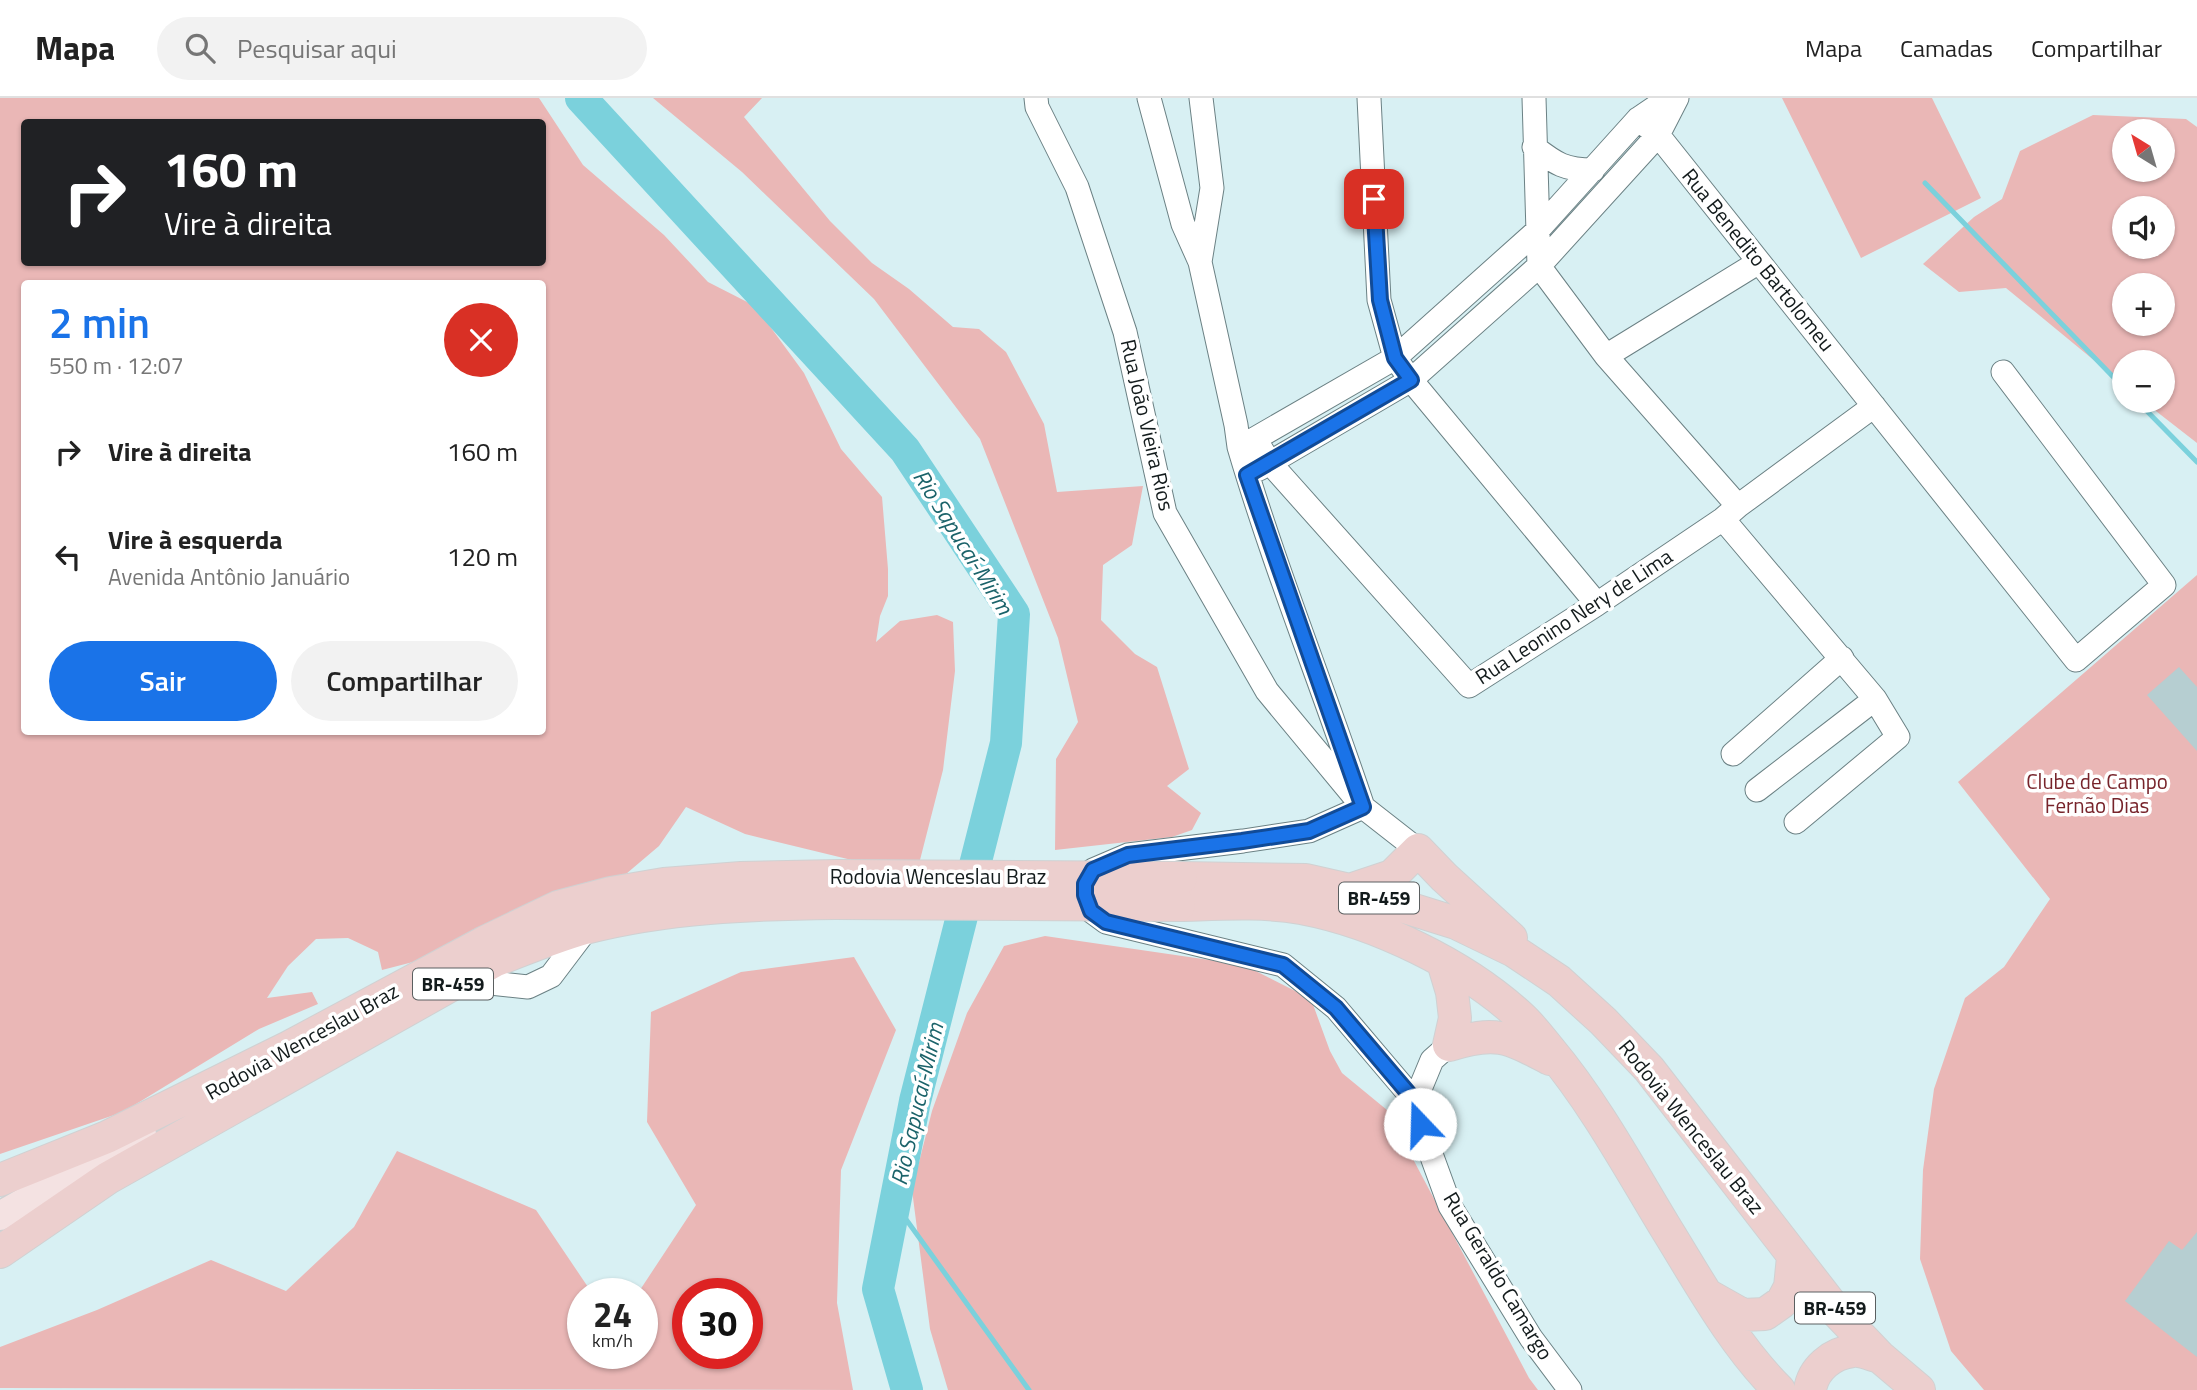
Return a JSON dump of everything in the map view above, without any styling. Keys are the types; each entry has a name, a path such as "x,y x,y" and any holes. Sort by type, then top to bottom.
{"highway":[{"path":"1350,890 1392,876 1418,850 1559,981"},
{"name":"Rodovia Wenceslau Braz","path":"289,1047 485,942 558,907 611,893 664,884 741,878 837,889 1180,892 1306,880 1350,890 1456,923 1514,951 1559,981 1603,1021 1649,1069 1837,1312 1880,1357 1919,1390"},
{"name":"Rodovia Wenceslau Braz","path":"108,1178 494,961 588,927 837,889"},
{"name":"Rodovia Wenceslau Braz","path":"1180,892 1254,904 1301,908 1354,923 1443,962 1483,986 1522,1018 1562,1065 1599,1118 1707,1294 1765,1376 1779,1390"},
{"path":"1443,962 1452,992 1455,1018 1449,1045"},
{"name":"BR-459","path":"1449,1045 1471,1038 1496,1036 1517,1041 1562,1065"},
{"name":"BR-459","path":"0,1180 107,1137 289,1047"},
{"path":"0,1252 108,1178"},
{"path":"1707,1294 1743,1315 1765,1314 1782,1302 1790,1287 1793,1257"},
{"path":"1810,1390 1811,1380 1829,1359 1854,1350 1880,1357"}],"main road":[{"name":"Rodovia Wenceslau Braz","path":"0,1216 289,1047"},
{"name":"Rodovia Wenceslau Braz","path":"0,1240 108,1178"}],"street":[{"name":"Rua João Vieira Rios","path":"1036,98 1037,107 1077,187 1125,332 1165,513 1268,691 1363,807 1418,850"},
{"path":"1149,98 1183,224 1200,262 1236,425 1247,443 1247,475 1363,807 1309,831 1128,855 1093,870 1085,884 1085,895 1091,911 1106,922 1283,965 1336,1008 1415,1101 1432,1060 1449,1045"},
{"path":"1200,262 1212,188 1201,98"},
{"path":"1369,98 1380,300 1395,358 1597,604"},
{"path":"1534,98 1539,266 1606,356 1875,699 1898,737 1796,822"},
{"path":"1247,443 1395,358 1537,231 1637,119 1669,98"},
{"path":"1247,475 1411,380 1539,266 1658,135 1677,98"},
{"name":"Rua Benedito Bartolomeu","path":"1637,119 1658,135 2076,660 2164,585 2003,372"},
{"path":"1534,147 1557,164 1573,170 1593,170"},
{"path":"1606,356 1759,262"},
{"name":"Rua Leonino Nery de Lima","path":"1247,443 1270,463 1469,686 1597,604 1730,512 1874,406"},
{"path":"1733,754 1842,658"},
{"path":"1757,790 1875,699"},
{"name":"Rua Geraldo Camargo","path":"1415,1101 1420,1124 1450,1206 1531,1338 1570,1390"}],"green space":[{"path":"0,98 539,98 583,165 664,235 708,282 755,306 804,373 841,449 882,497 888,596 880,616 876,642 900,621 937,615 953,622 955,671 943,770 920,860 860,862 745,834 686,807 659,846 613,885 444,954 382,970 378,952 348,938 316,939 288,966 267,998 312,992 318,1004 259,1029 123,1112 0,1154"},
{"path":"653,98 762,98 744,117 830,221 872,263 909,289 953,327 979,329 1006,352 1044,424 1057,492 1143,486 1132,545 1103,565 1101,620 1135,654 1157,667 1189,769 1167,786 1201,813 1192,830 1172,837 1055,850 1056,759 1078,722 1058,638 980,439 874,299 742,172"},
{"path":"1782,98 1932,98 1981,198 1861,258"},
{"path":"2093,115 2186,119 2197,127 2197,443 2158,413 2175,413 2175,350 2112,350 2112,375 2006,288 1959,292 1923,264 1974,217 2002,199 2020,151"},
{"name":"Clube de Campo Fernão Dias","path":"2197,575 2197,1390 1984,1390 1951,1351 1920,1259 1923,1170 1934,1089 1965,998 2004,967 2050,899 1958,782"},
{"path":"1045,936 1244,965 1311,999 1330,1051 1342,1073 1387,1110 1529,1378 1538,1390 948,1390 930,1329 912,1190 932,1111 967,1013 1004,946"},
{"path":"854,957 896,1030 841,1170 837,1303 853,1390 0,1388 0,1347 97,1310 211,1260 286,1291 354,1227 397,1151 536,1210 582,1278 567,1278 567,1369 658,1369 658,1278 648,1278 696,1205 647,1122 651,1012 741,972"}],"building":[{"path":"2179,667 2197,687 2197,751 2147,695"},
{"path":"2197,1232 2197,1357 2125,1301 2169,1241 2182,1250"}],"waterway":[{"name":"Rio Sapucaí-Mirim","path":"581,98 905,450 1014,614 1006,743 915,1101 878,1289 907,1390"},
{"path":"1925,183 2112,376"},
{"path":"2149,413 2197,462"},
{"path":"895,1204 1029,1390"}],"route":[{"path":"1374,199 1380,300 1395,358 1411,380 1247,475 1363,807 1309,831 1128,855 1093,870 1085,884 1085,895 1091,911 1106,922 1283,965 1336,1008 1415,1101 1420,1124"}]}
